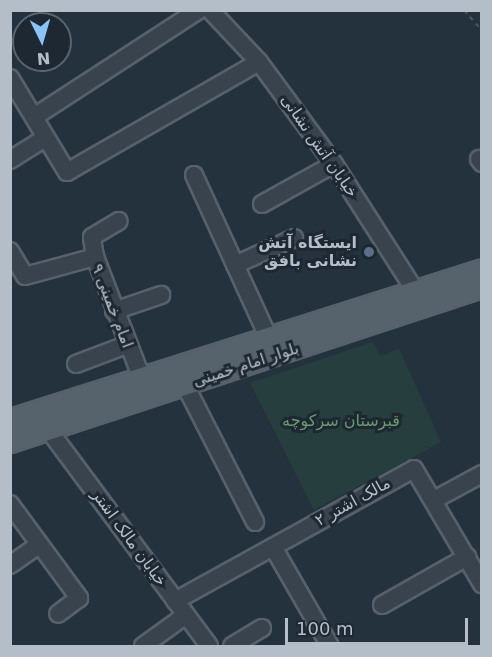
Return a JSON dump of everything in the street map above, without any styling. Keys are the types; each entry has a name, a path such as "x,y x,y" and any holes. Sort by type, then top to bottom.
{"main road":[{"name":"بلوار امام خمینی","path":"344,324 416,292 482,270"},
{"name":"بلوار امام خمینی","path":"10,441 185,385 344,324 482,286"},
{"name":"بلوار امام خمینی","path":"10,420 270,340 303,338"}],"street":[{"path":"34,117 199,10"},
{"name":"خیابان آتش نشانی","path":"210,10 259,62 334,164 416,292"},
{"path":"10,78 67,172 259,62"},
{"path":"10,160 45,138"},
{"path":"262,204 334,164"},
{"path":"194,175 270,340"},
{"path":"95,257 92,237 119,221"},
{"path":"235,264 294,238"},
{"name":"امام خمینی ۹","path":"10,251 25,276 95,257 126,345 141,379"},
{"path":"114,311 161,295"},
{"path":"76,364 126,345"},
{"path":"185,385 255,522"},
{"name":"خیابان مالک اشتر","path":"48,429 209,646"},
{"name":"مالک اشتر ۲","path":"175,601 414,469 473,561 482,584"},
{"path":"434,500 482,474"},
{"path":"10,504 79,598 58,614"},
{"path":"10,565 39,545"},
{"path":"273,547 330,646"},
{"path":"382,605 473,561"},
{"path":"143,646 186,615"},
{"path":"232,646 262,628"}],"path":[{"path":"464,10 482,31"}],"green space":[{"name":"قبرستان سرکوچه","path":"373,342 381,356 399,348 441,442 314,510 250,383"}],"place":[{"name":"ایستگاه آتش نشانی بافق","path":"369,252"}]}
